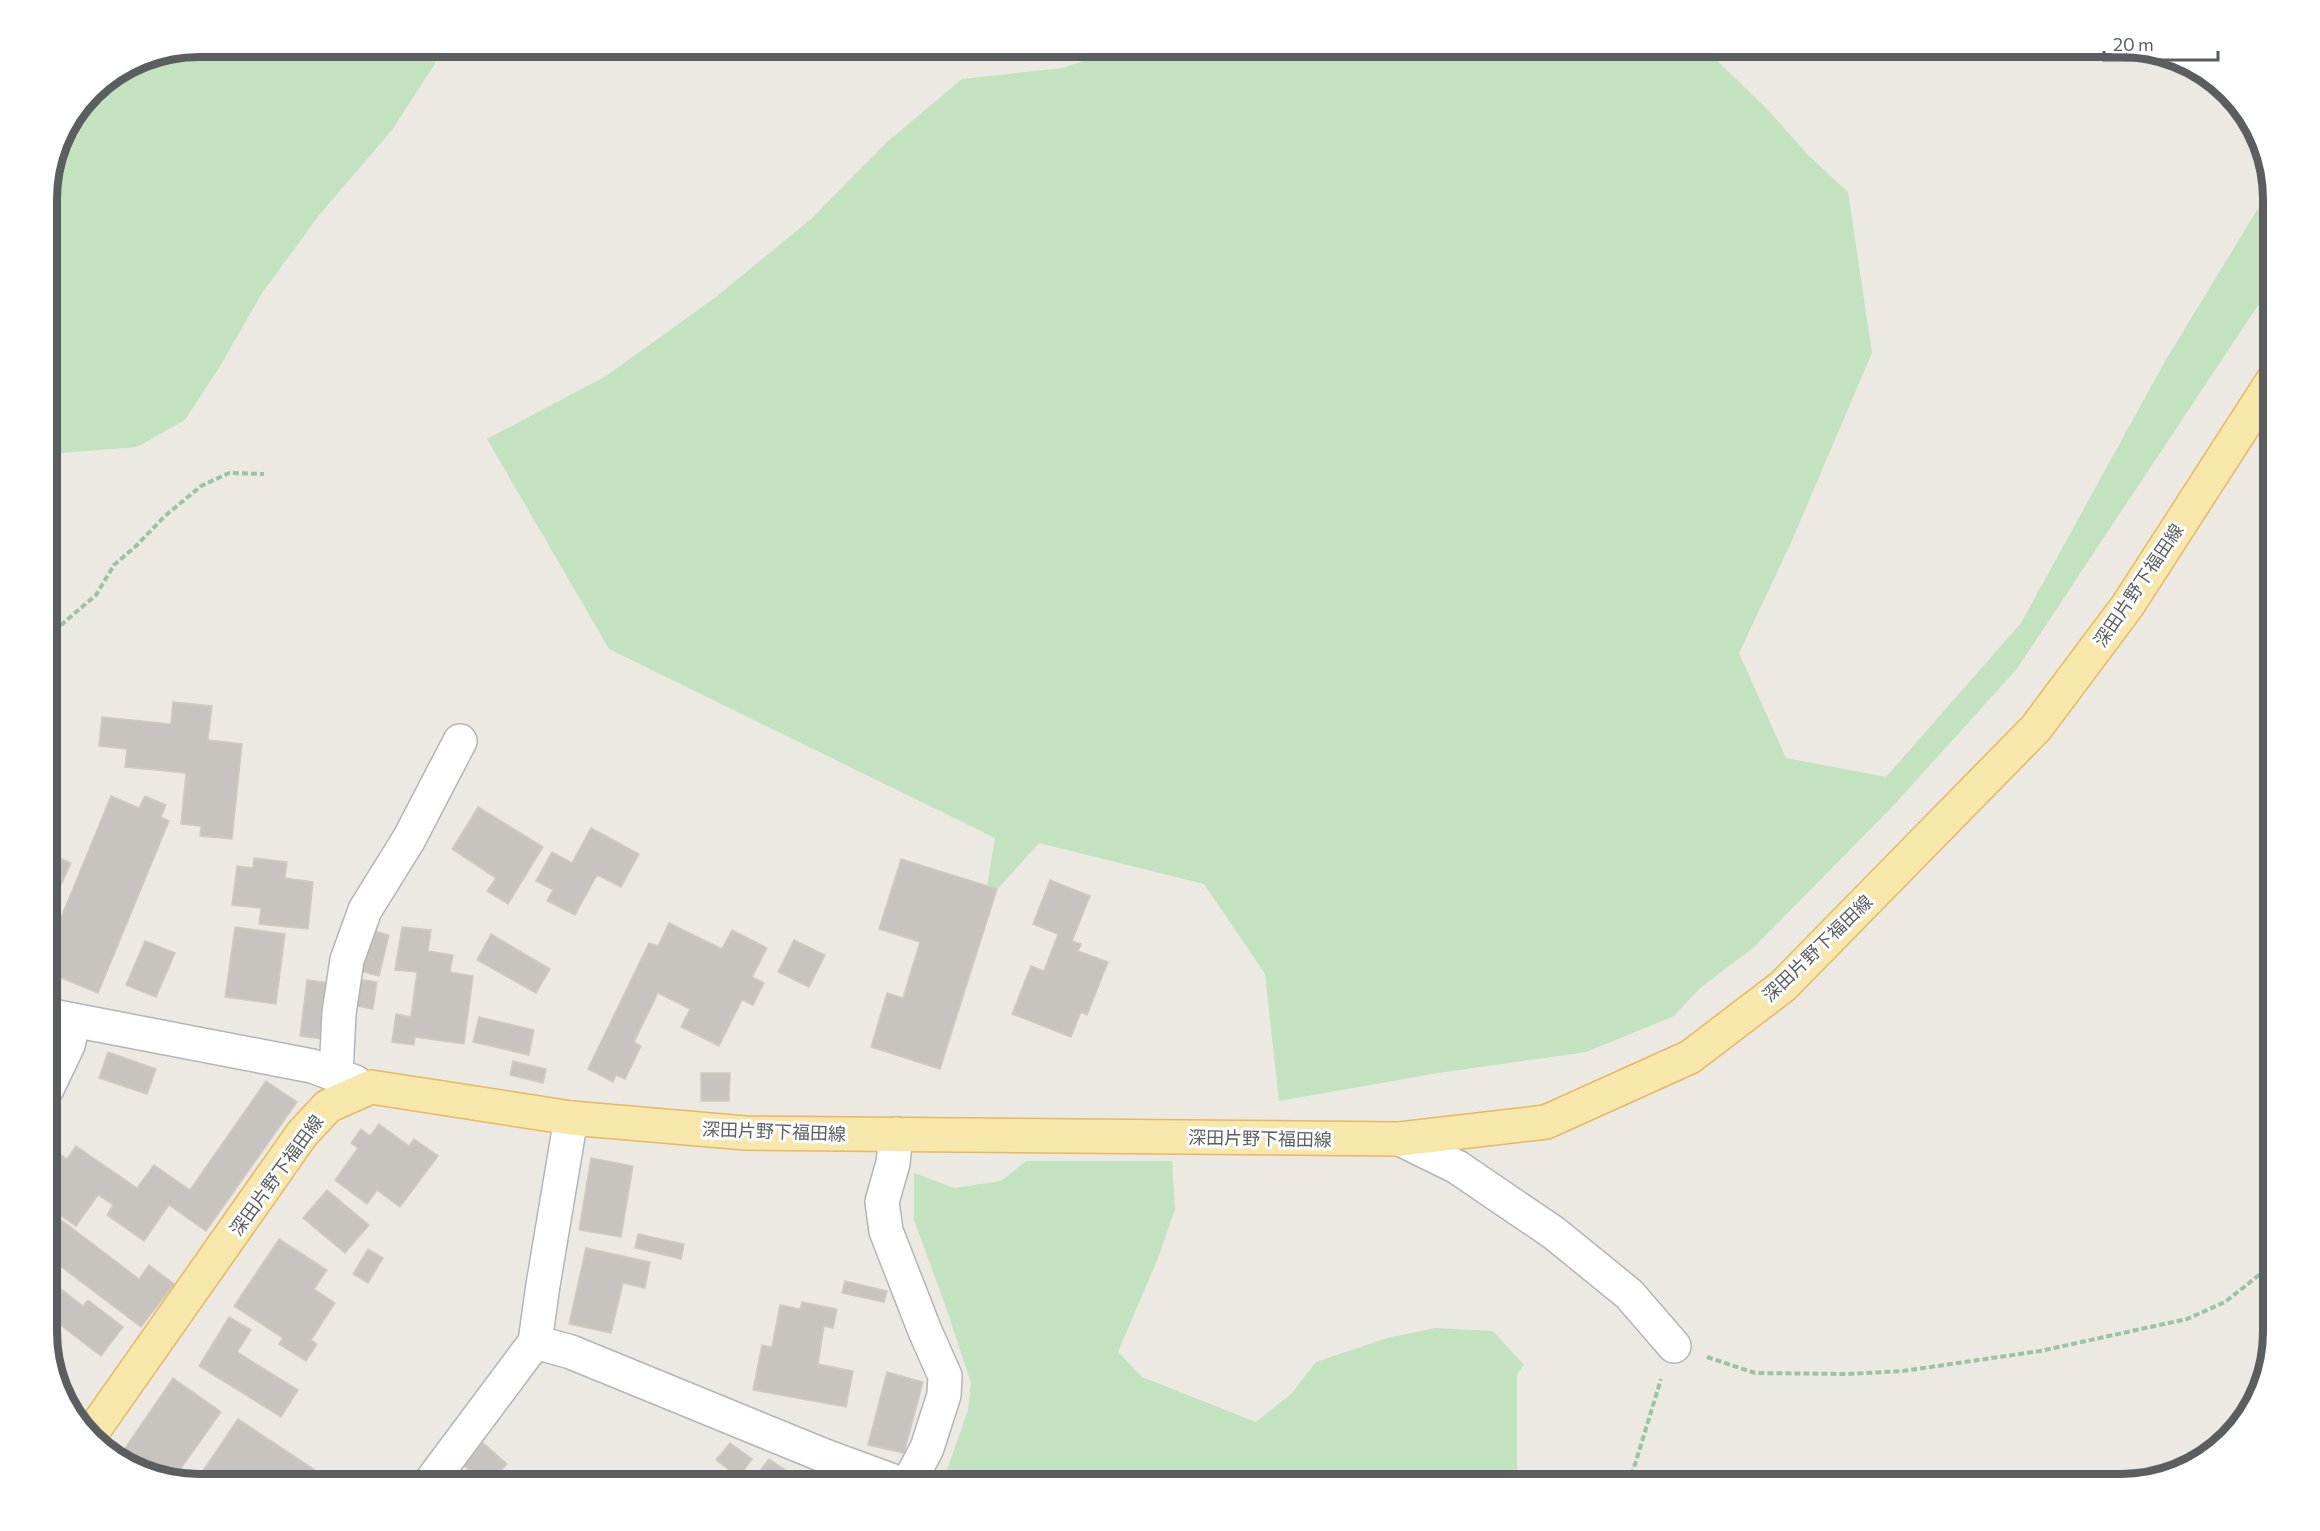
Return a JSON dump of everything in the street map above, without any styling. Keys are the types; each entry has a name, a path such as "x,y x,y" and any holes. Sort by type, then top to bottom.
{"main road":[{"name":"深田片野下福田線","path":"95,1428 302,1134 328,1106 371,1088 571,1118 745,1132 1400,1139 1546,1122 1689,1057 1783,986 2036,728 2128,605 2263,397"}],"street":[{"path":"336,1075 339,1013 347,960 365,910 409,839 460,741"},
{"path":"57,1068 68,1045 60,1017 312,1066 371,1088"},
{"path":"437,1474 535,1342 571,1118"},
{"path":"896,1134 893,1163 882,1202 886,1231 945,1376 944,1395 927,1448 914,1474"},
{"path":"1400,1139 1457,1167 1554,1233 1629,1294 1674,1346"},
{"path":"535,1342 571,1352 872,1474"}],"path":[{"path":"57,628 96,595 114,565 165,516 201,486 229,473 264,474"},
{"path":"1632,1474 1658,1389 1674,1346 1755,1373 1847,1374 1903,1371 2040,1351 2187,1319 2225,1302 2263,1273"}],"green space":[{"path":"435,57 435,64 392,130 320,214 262,293 219,368 185,420 137,447 57,453 57,189 65,153 86,112 112,86 128,76 153,65 180,58"},
{"path":"1094,57 1713,57 1767,109 1808,155 1848,192 1872,353 1790,545 1739,653 1786,758 1886,777 2021,623 2164,363 2263,200 2263,298 2016,670 1893,806 1754,947 1699,989 1674,1016 1586,1052 1438,1073 1279,1101 1265,974 1204,884 1039,843 984,904 995,838 609,649 487,439 606,376 716,297 811,219 886,143 962,79 1063,68"},
{"path":"1026,1161 1172,1161 1175,1209 1158,1258 1118,1352 1142,1377 1256,1422 1292,1393 1316,1362 1387,1338 1435,1328 1493,1331 1524,1365 1517,1374 1517,1474 946,1474 968,1410 971,1383 914,1220 914,1173 954,1188 1001,1181"}],"building":[{"path":"173,702 212,706 208,740 242,744 232,839 200,836 201,826 181,824 186,773 125,767 127,749 99,746 102,717 171,724"},
{"path":"111,796 139,808 145,796 166,805 161,817 169,821 98,993 57,976 57,928"},
{"path":"478,807 543,847 508,904 487,891 496,878 452,849"},
{"path":"591,828 639,854 621,887 597,875 575,915 547,901 553,890 536,881 552,852 572,863"},
{"path":"57,857 71,863 57,893"},
{"path":"254,858 287,862 285,878 313,882 308,929 259,924 261,908 232,905 237,866 253,868"},
{"path":"901,859 997,889 940,1069 871,1047 887,993 903,998 920,942 879,929"},
{"path":"1050,880 1090,896 1072,941 1081,944 1078,951 1108,962 1087,1015 1081,1012 1071,1037 1012,1014 1031,966 1044,971 1058,934 1033,924"},
{"path":"669,923 722,949 732,930 767,948 752,977 764,983 753,1005 742,1000 719,1046 681,1027 690,1009 658,993 634,1042 641,1046 625,1079 616,1075 613,1082 588,1069 649,943 658,946"},
{"path":"235,927 285,934 276,1004 225,997"},
{"path":"402,927 431,930 428,951 453,955 450,972 473,976 464,1044 415,1037 414,1045 392,1042 396,1014 411,1017 417,972 395,970"},
{"path":"371,930 389,935 379,976 360,971"},
{"path":"491,934 550,969 536,993 477,960"},
{"path":"794,940 825,955 809,987 778,972"},
{"path":"145,941 175,953 156,997 126,985"},
{"path":"356,979 377,982 373,1009 352,1005"},
{"path":"307,980 330,983 323,1039 300,1036"},
{"path":"479,1017 534,1030 529,1055 473,1042"},
{"path":"108,1052 156,1069 147,1094 99,1078"},
{"path":"513,1061 546,1069 543,1083 510,1075"},
{"path":"701,1073 730,1073 729,1101 701,1101"},
{"path":"266,1081 297,1102 206,1231 169,1205 144,1241 107,1215 113,1205 98,1195 76,1226 57,1213 57,1152 67,1159 76,1146 137,1188 154,1165 190,1190"},
{"path":"379,1124 409,1146 414,1139 438,1156 400,1207 377,1190 367,1204 335,1180 358,1148 351,1143 361,1129 370,1136"},
{"path":"591,1158 633,1166 621,1237 579,1230"},
{"path":"327,1190 369,1225 345,1253 303,1218"},
{"path":"60,1219 139,1279 149,1265 174,1284 141,1327 59,1265 57,1268 57,1223"},
{"path":"638,1234 684,1244 681,1259 635,1248"},
{"path":"279,1239 327,1270 314,1289 335,1303 311,1340 317,1344 306,1361 279,1344 283,1338 234,1306"},
{"path":"586,1248 650,1262 645,1288 623,1283 611,1333 569,1324"},
{"path":"368,1249 383,1258 368,1283 353,1274"},
{"path":"845,1281 887,1291 884,1302 842,1293"},
{"path":"57,1286 83,1306 88,1300 123,1327 101,1356 57,1323"},
{"path":"802,1302 837,1309 833,1328 824,1326 818,1364 853,1371 846,1407 753,1390 762,1345 772,1347 780,1305 800,1309"},
{"path":"229,1317 251,1330 237,1352 298,1390 281,1417 199,1366"},
{"path":"887,1372 923,1382 904,1453 868,1445"},
{"path":"173,1378 221,1412 178,1472 153,1466 123,1452"},
{"path":"238,1419 315,1470 312,1474 201,1474"},
{"path":"483,1443 507,1464 498,1474 473,1474 463,1465"},
{"path":"730,1443 752,1459 741,1474 735,1474 716,1460"},
{"path":"769,1459 791,1474 758,1474"}]}
